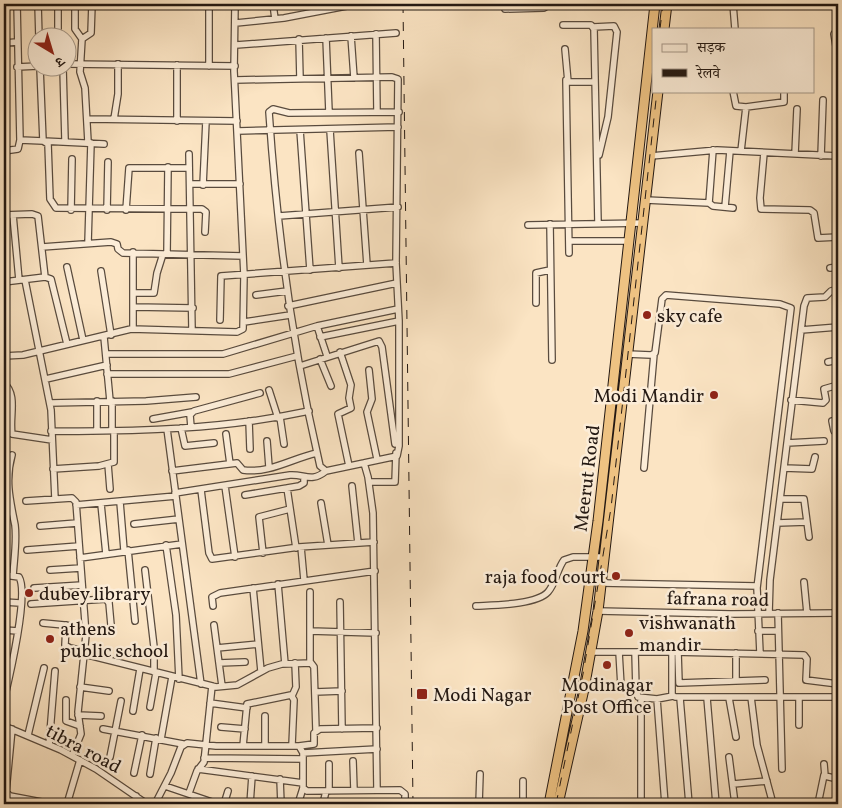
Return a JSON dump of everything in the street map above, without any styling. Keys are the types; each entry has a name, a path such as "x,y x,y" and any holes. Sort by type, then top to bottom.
{"highway":[{"name":"Meerut Road","path":"653,28 656,4"},
{"path":"664,28 667,4"},
{"name":"Meerut Road","path":"549,804 583,631 592,558 598,527 652,40"},
{"name":"Meerut Road","path":"558,804 584,689 598,611 658,92"},
{"path":"598,527 609,528"}],"street":[{"path":"4,151 18,149 20,140 17,4"},
{"path":"38,4 39,28"},
{"path":"58,4 58,28"},
{"path":"75,4 76,34 82,39"},
{"path":"82,39 91,33 92,4"},
{"path":"209,4 210,66"},
{"path":"4,370 5,356 39,351 133,329 241,332 244,322 244,275 234,66 236,45 235,4"},
{"path":"273,4 275,19"},
{"path":"314,4 316,12"},
{"path":"236,23 316,12 330,6 357,4"},
{"path":"505,9 544,8 550,4"},
{"path":"733,4 735,28"},
{"path":"563,24 593,27 611,24 617,32 608,117 597,160"},
{"path":"593,27 598,223"},
{"path":"838,28 834,34 838,58"},
{"path":"236,45 396,33"},
{"path":"376,34 378,112"},
{"path":"351,36 354,78"},
{"path":"326,38 329,112"},
{"path":"82,39 80,72 85,88 90,142 88,243"},
{"path":"299,39 300,79"},
{"path":"4,43 17,42"},
{"path":"565,49 569,253"},
{"path":"81,64 234,66"},
{"path":"114,119 118,94 118,64"},
{"path":"177,65 177,121"},
{"path":"17,67 28,66"},
{"path":"40,78 43,141 49,148 51,203 56,208 71,210 202,210 206,212 205,232"},
{"path":"63,78 65,140"},
{"path":"235,80 398,78 396,263 399,321 399,446 395,482 369,482"},
{"path":"566,80 571,83 595,82"},
{"path":"733,92 736,106 746,107 784,102 784,92"},
{"path":"822,156 823,100"},
{"path":"741,152 746,107"},
{"path":"795,154 797,109"},
{"path":"326,471 320,466 317,453 288,306 270,112 273,110 289,113 399,112"},
{"path":"87,119 237,121"},
{"path":"203,184 206,121"},
{"path":"238,131 398,127"},
{"path":"300,130 310,270"},
{"path":"330,130 339,268"},
{"path":"20,140 65,140 104,144"},
{"path":"651,156 713,150 838,156"},
{"path":"709,203 713,150"},
{"path":"725,207 730,151"},
{"path":"764,153 760,198 761,209 810,210 814,213 818,238 838,238"},
{"path":"189,154 192,330"},
{"path":"359,154 367,265"},
{"path":"71,210 72,158"},
{"path":"107,210 108,162"},
{"path":"133,293 154,293 157,273 165,254 168,167"},
{"path":"126,210 129,168 189,168"},
{"path":"190,184 240,184"},
{"path":"646,200 709,203 713,206 733,208"},
{"path":"279,216 398,207"},
{"path":"4,215 32,214 38,216 45,277"},
{"path":"13,215 22,280 50,403 55,499"},
{"path":"528,224 644,223"},
{"path":"550,224 552,360"},
{"path":"569,241 630,241"},
{"path":"42,247 115,242 120,252 243,256"},
{"path":"133,252 133,329"},
{"path":"220,320 220,278 396,263"},
{"path":"67,266 83,340"},
{"path":"830,268 838,267"},
{"path":"54,469 108,464 116,460 106,365 107,336 101,270"},
{"path":"536,303 536,273 550,270"},
{"path":"4,282 45,277 52,282 67,344"},
{"path":"288,306 397,283"},
{"path":"769,613 770,580 805,300 809,297 825,297 831,291 838,289"},
{"path":"256,295 286,291"},
{"path":"644,468 654,354 662,299 666,295 780,304 791,308 757,586 760,654"},
{"path":"133,307 193,308"},
{"path":"106,354 223,354 317,326 398,309"},
{"path":"244,322 290,315"},
{"path":"320,337 399,321"},
{"path":"317,326 327,356"},
{"path":"800,330 838,327"},
{"path":"300,366 376,340 381,344 397,456"},
{"path":"340,352 352,388 349,398 351,408 338,414 349,466"},
{"path":"628,354 654,354"},
{"path":"107,374 229,374 297,356"},
{"path":"320,358 331,386"},
{"path":"828,362 838,360"},
{"path":"46,379 106,365"},
{"path":"369,370 372,399 367,412 377,459"},
{"path":"4,383 10,389 12,396 14,436 52,440"},
{"path":"791,400 823,403 826,400 824,389 838,385"},
{"path":"269,390 279,417 284,444"},
{"path":"153,419 192,412 260,393"},
{"path":"50,403 196,397"},
{"path":"97,401 97,431"},
{"path":"52,431 181,428 249,421 309,411"},
{"path":"191,426 192,412"},
{"path":"249,421 250,449"},
{"path":"832,421 834,431 838,432"},
{"path":"4,426 12,426"},
{"path":"181,428 184,446 214,443"},
{"path":"167,429 201,684"},
{"path":"226,434 230,464"},
{"path":"787,443 824,440"},
{"path":"267,442 269,467"},
{"path":"172,471 239,464 246,471 269,467 317,453"},
{"path":"12,455 6,478 6,504 15,525 13,576"},
{"path":"76,505 120,502 290,475 304,479 317,476 326,471 397,456"},
{"path":"784,468 812,469 815,456"},
{"path":"364,463 369,482 374,542 377,790"},
{"path":"108,464 110,489"},
{"path":"245,495 302,484 304,479"},
{"path":"225,486 235,557"},
{"path":"352,486 358,543"},
{"path":"287,488 304,580"},
{"path":"201,490 211,558 235,557 298,547 374,542"},
{"path":"26,501 74,498 76,505 84,600 85,653 78,714 80,734 72,756"},
{"path":"780,499 804,498 809,537"},
{"path":"120,502 135,621"},
{"path":"321,503 328,545"},
{"path":"101,504 106,554"},
{"path":"263,553 259,517 290,509"},
{"path":"134,524 179,519"},
{"path":"777,523 807,522"},
{"path":"40,526 77,523"},
{"path":"80,558 126,550 182,544"},
{"path":"27,550 79,546"},
{"path":"166,546 177,630 179,679"},
{"path":"476,606 511,604 541,597 550,590 564,560 573,557 605,557"},
{"path":"50,570 81,568"},
{"path":"145,570 154,647 155,673 150,707"},
{"path":"213,606 212,597 216,594 375,571"},
{"path":"4,575 20,579 18,631 4,700"},
{"path":"804,582 806,613"},
{"name":"fafrana road","path":"601,583 757,586"},
{"path":"278,584 285,664"},
{"path":"34,588 82,585"},
{"path":"253,588 261,671"},
{"path":"104,729 183,744 296,746 314,744 316,731 315,692 314,668 310,662 310,592"},
{"path":"30,604 107,600 111,625"},
{"path":"4,602 20,603"},
{"path":"340,602 342,729"},
{"name":"fafrana road","path":"598,611 838,613"},
{"path":"778,613 782,770"},
{"path":"43,623 85,627"},
{"path":"66,625 65,645 70,648 140,669 212,686 237,685 261,671 285,664 310,662"},
{"path":"214,625 222,686"},
{"path":"4,630 18,631"},
{"path":"310,631 376,633"},
{"path":"758,631 778,631"},
{"path":"217,648 258,644"},
{"path":"591,652 779,653 806,655 804,678 807,681 838,684"},
{"path":"584,689 621,686 619,652"},
{"path":"635,652 636,694 641,698 657,699 673,696 680,698 838,697"},
{"path":"675,652 679,683 765,680"},
{"path":"673,696 675,652"},
{"path":"736,653 736,681"},
{"path":"219,663 245,662"},
{"path":"296,663 296,687 292,696 294,700 296,746 303,756 303,785 298,804"},
{"path":"28,735 44,668"},
{"path":"133,711 140,669"},
{"path":"4,671 11,672"},
{"path":"49,745 55,671"},
{"path":"150,774 172,677"},
{"path":"189,793 204,758 212,686"},
{"path":"80,687 109,691"},
{"path":"315,692 342,691"},
{"path":"243,746 249,702 292,696"},
{"path":"751,697 758,745 773,804"},
{"path":"641,698 641,804"},
{"path":"680,698 689,804"},
{"path":"707,698 716,804"},
{"path":"729,698 736,737"},
{"path":"799,698 799,725"},
{"path":"657,699 665,804"},
{"path":"66,700 65,720 80,726"},
{"path":"110,757 121,701"},
{"path":"210,703 247,708"},
{"path":"78,714 101,716"},
{"path":"265,716 265,745"},
{"name":"tibra road","path":"4,726 28,735 80,760 105,774 147,804"},
{"path":"221,727 245,730"},
{"path":"316,731 377,728"},
{"path":"12,729 6,792 10,796 52,804"},
{"path":"134,773 142,735"},
{"path":"155,804 183,744"},
{"path":"204,758 303,756 376,749"},
{"path":"730,757 735,804"},
{"path":"67,804 80,760"},
{"path":"352,761 354,790"},
{"path":"323,804 328,791 329,764"},
{"path":"818,804 824,775 824,764"},
{"path":"198,769 280,779 303,785 307,791 400,790 404,794 406,804"},
{"path":"479,804 480,774"},
{"path":"824,775 838,779"},
{"path":"250,804 252,776"},
{"path":"280,779 278,788 281,804"},
{"path":"523,781 523,804"},
{"path":"733,784 767,781"},
{"path":"165,786 218,804"},
{"path":"224,804 228,791"},
{"path":"134,804 136,796"}],"railway":[{"path":"403,4 413,804"},
{"path":"660,28 663,4"},
{"path":"556,804 583,674 611,508 657,92"}],"place":[{"name":"sky cafe","path":"647,315"},
{"name":"Modi Mandir","path":"714,395"},
{"name":"raja food court","path":"616,576"},
{"name":"dubey library","path":"29,593"},
{"name":"vishwanath mandir","path":"629,633"},
{"name":"athens public school","path":"50,639"},
{"name":"Modinagar Post Office","path":"607,665"},
{"name":"Modi Nagar","path":"422,694"}]}
